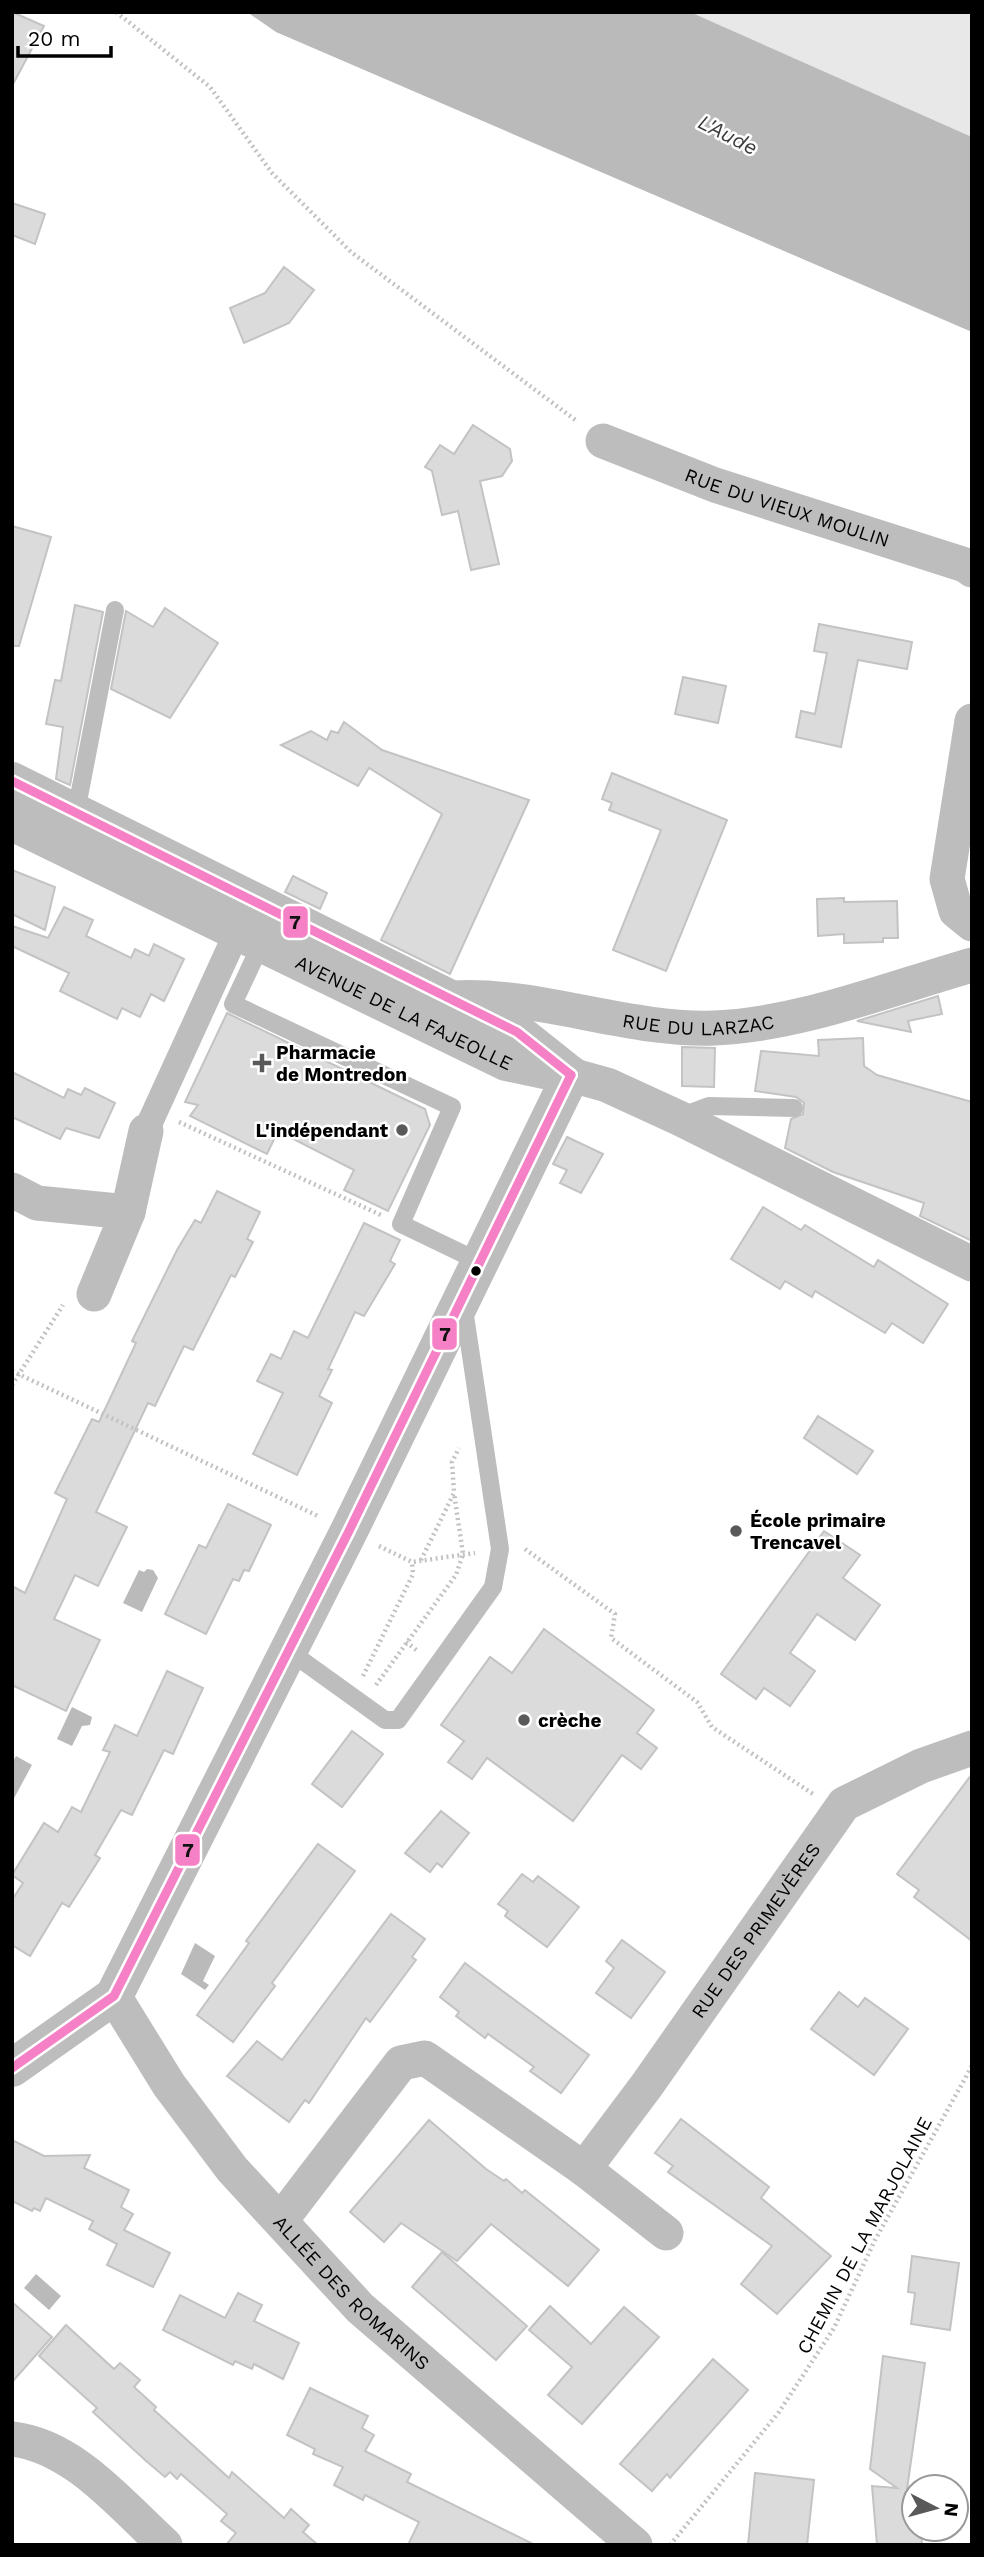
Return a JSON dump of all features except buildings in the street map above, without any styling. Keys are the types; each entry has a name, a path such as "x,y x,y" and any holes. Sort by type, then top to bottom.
{"street":[{"name":"RUE DU VIEUX MOULIN","path":"603,441 715,485 965,565 972,570"},
{"path":"972,721 947,880 956,911 972,925"},
{"name":"AVENUE DE LA FAJEOLLE","path":"12,781 76,811 259,929"},
{"name":"AVENUE DE LA FAJEOLLE","path":"12,821 444,1013 506,1062 570,1076"},
{"path":"94,1294 128,1212 150,1121 259,929"},
{"name":"RUE DU LARZAC","path":"444,1013 482,997 620,1021 713,1028 779,1021 972,965"},
{"path":"12,2068 114,1996 349,1531 570,1076 607,1085 678,1118 972,1264"},
{"path":"12,1190 37,1202 128,1212"},
{"name":"RUE DES PRIMEVÈRES","path":"584,2169 655,2075 844,1804 921,1766 972,1748"},
{"name":"ALLÉE DES ROMARINS","path":"114,1996 169,2085 232,2169 360,2308 635,2545"},
{"path":"281,2220 401,2063 425,2059 584,2169 666,2233"},
{"path":"12,2439 32,2441 76,2465 165,2545"}],"lane":[{"path":"76,811 115,610"},
{"path":"259,929 233,1004 452,1107 401,1224 480,1262"},
{"path":"678,1118 709,1106 794,1108"},
{"path":"289,1651 385,1720 398,1720 494,1587 500,1549 462,1298"}],"path":[{"path":"116,12 210,87 272,173 351,252 603,441"},
{"path":"150,1121 401,1224"},
{"path":"12,1385 15,1372 63,1305 94,1294"},
{"path":"15,1372 412,1562 523,1547 615,1614 611,1638 697,1702 712,1727 839,1812"},
{"path":"363,1677 376,1686 456,1575 463,1554 452,1462 462,1443"},
{"path":"421,1561 454,1493"},
{"path":"353,1697 412,1574 412,1562"},
{"name":"CHEMIN DE LA MARJOLAINE","path":"670,2545 779,2412 834,2328 874,2240 972,2066"}],"shaded area":[{"path":"690,12 972,12 972,137"}],"water":[{"name":"L'Aude","path":"247,12 690,12 972,137 972,332 276,32"},
{"path":"147,1569 153,1570 158,1578 142,1612 123,1603 139,1570 144,1572"},
{"path":"72,1707 92,1717 90,1725 82,1726 72,1746 57,1739"},
{"path":"16,1756 32,1765 12,1802 12,1763"},
{"path":"195,1943 215,1956 203,1981 209,1985 205,1990 181,1974"},
{"path":"36,2274 61,2296 49,2310 24,2288"}],"transit line":[{"name":"7","path":"12,781 517,1032 571,1075"},
{"name":"7","path":"12,2068 114,1996 349,1531 571,1075"}],"place":[{"name":"Pharmacie de Montredon","path":"262,1063"},
{"name":"L'indépendant","path":"402,1130"},
{"name":"École primaire Trencavel","path":"736,1531"},
{"name":"crèche","path":"524,1720"}]}
